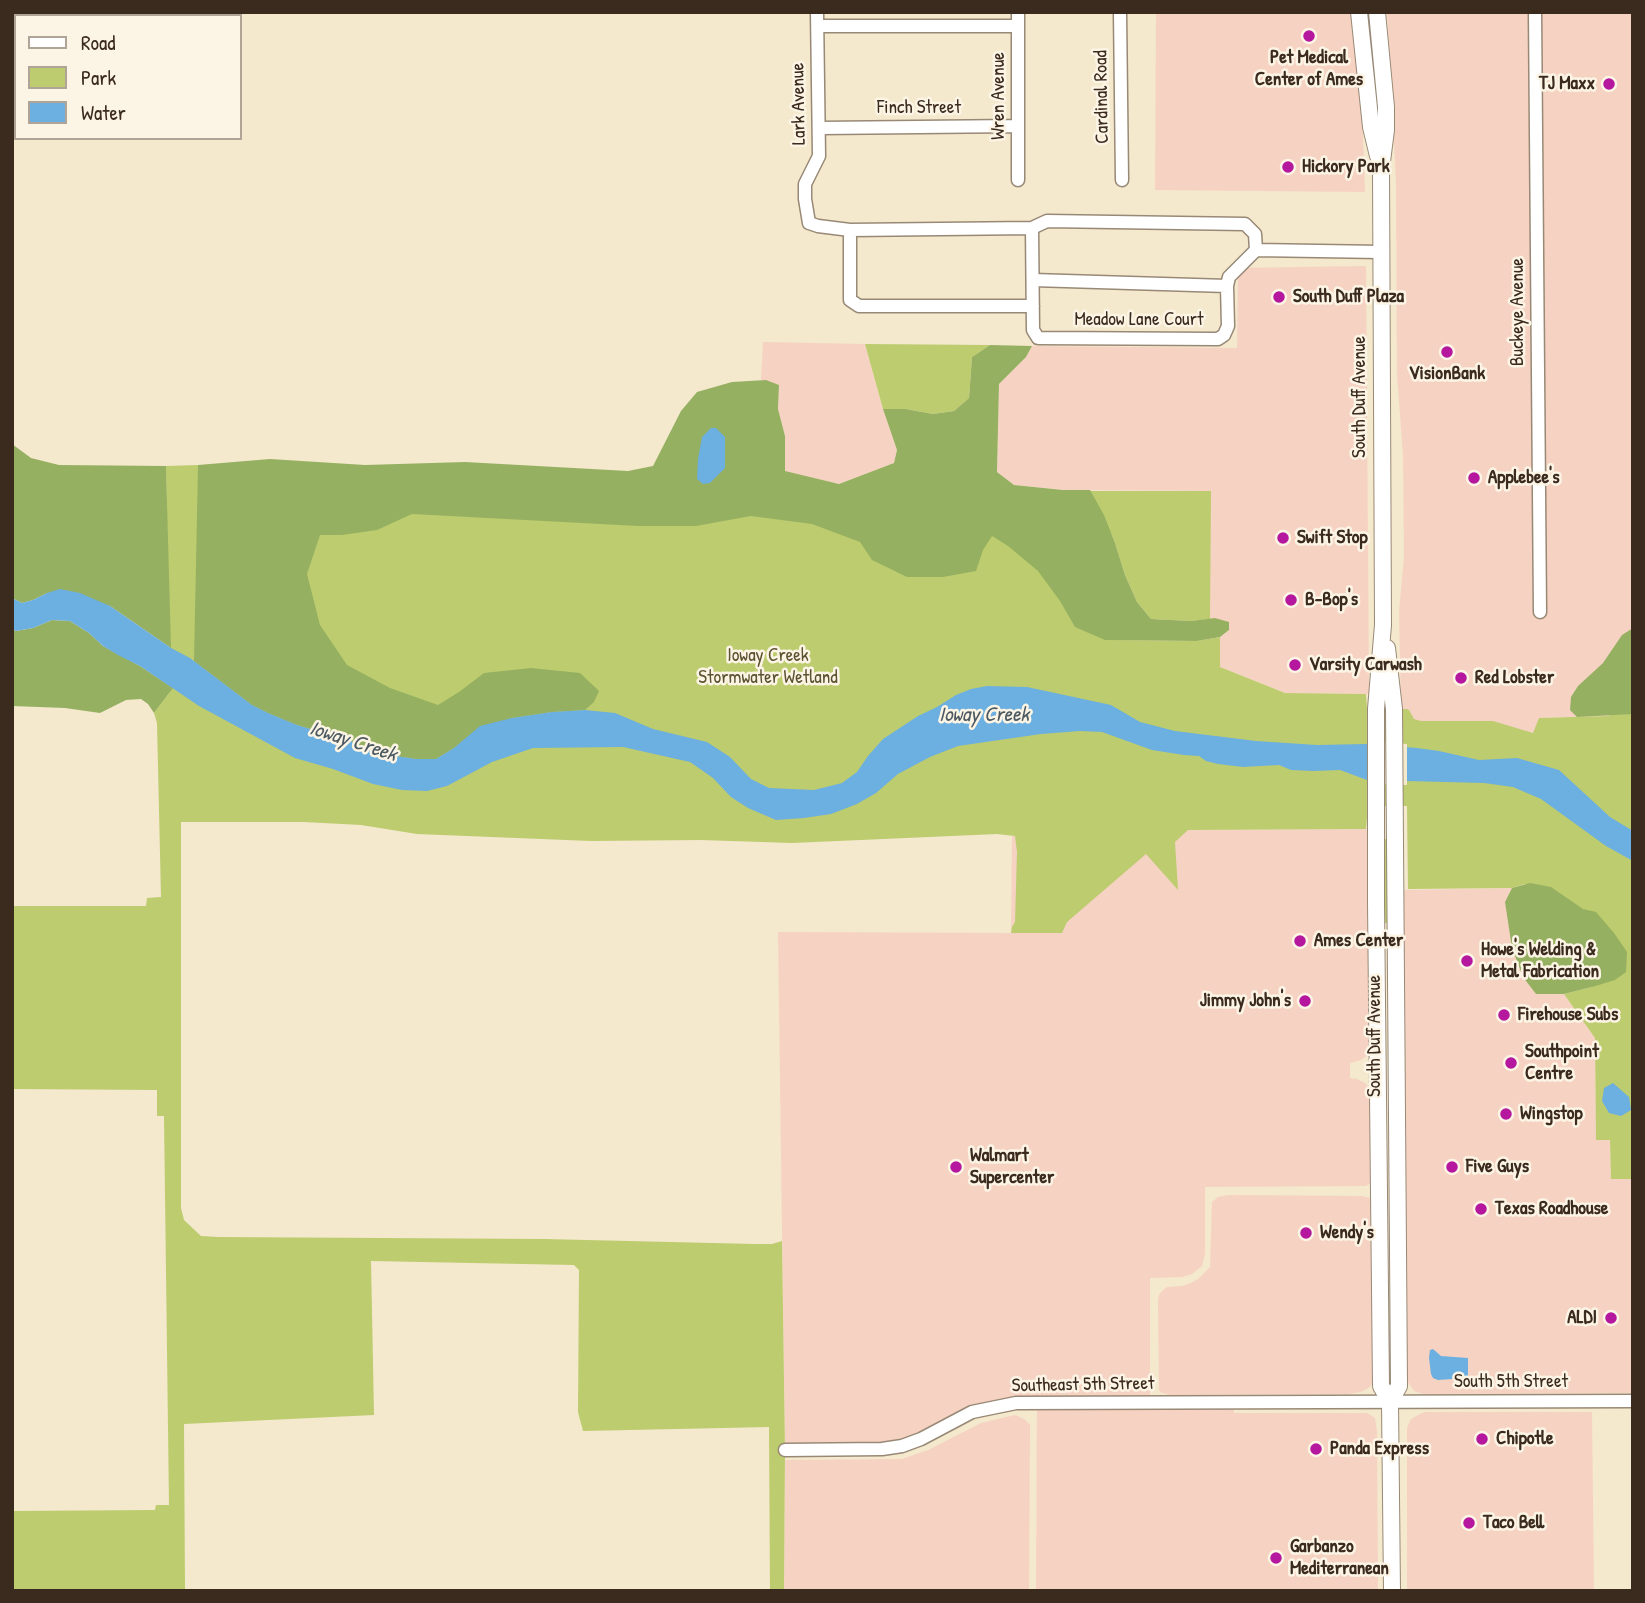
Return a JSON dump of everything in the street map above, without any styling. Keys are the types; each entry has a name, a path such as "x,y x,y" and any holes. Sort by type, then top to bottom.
{"main road":[{"name":"South Duff Avenue","path":"1359,12 1371,127 1381,169"},
{"name":"South Duff Avenue","path":"1377,12 1386,107 1381,169 1383,625 1376,709 1381,1386 1390,1402 1392,1591"},
{"name":"South Duff Avenue","path":"1383,625 1394,709 1399,1386 1390,1402"}],"street":[{"name":"Lark Avenue","path":"817,12 819,156 805,184 805,199 809,223 850,230"},
{"name":"Wren Avenue","path":"1018,12 1018,180"},
{"name":"Cardinal Road","path":"1120,12 1122,180"},
{"name":"Buckeye Avenue","path":"1535,12 1540,612"},
{"path":"818,26 1018,26"},
{"name":"Finch Street","path":"820,128 1018,126"},
{"path":"1033,306 859,306 849,300 850,230 1032,228 1047,221 1245,223 1255,234 1256,250"},
{"name":"Meadow Lane Court","path":"1032,228 1033,330 1038,338 1218,339 1224,335 1228,326 1227,286 1033,280"},
{"path":"1227,286 1229,277 1256,250 1381,252"},
{"name":"South 5th Street","path":"1390,1402 1633,1401"},
{"name":"Southeast 5th Street","path":"785,1450 882,1449 902,1446 972,1412 1016,1403 1390,1402"}],"shaded area":[{"path":"1156,12 1354,12 1362,106 1365,192 1155,190"},
{"path":"1387,12 1633,12 1633,688 1609,716 1539,718 1534,733 1417,721 1401,709 1399,612 1404,556 1403,455 1397,375 1396,182"},
{"path":"1366,266 1369,694 1285,693 1220,667 1220,637 1229,630 1215,618 1210,619 1210,491 1063,490 1014,485 997,472 999,384 1026,357 1032,346 1237,348 1238,268"},
{"path":"763,342 865,344 897,450 894,463 839,484 785,472 785,436 778,409 779,385 761,380"},
{"path":"1371,829 1371,1049 1361,1060 1350,1063 1350,1078 1365,1083 1372,1097 1372,1182 1366,1186 1205,1187 1205,1254 1202,1266 1192,1274 1182,1277 1150,1278 1150,1402 1233,1402 1234,1413 1367,1413 1375,1418 1378,1591 1036,1591 1037,1403 993,1407 902,1446 785,1450 778,932 1011,933 1012,836 1188,830"},
{"path":"1512,888 1505,903 1536,994 1564,994 1595,1038 1596,1139 1610,1140 1611,1179 1633,1179 1633,1393 1423,1394 1414,1391 1405,1378 1400,890"},
{"path":"1361,1196 1371,1198 1374,1202 1375,1378 1370,1387 1348,1394 1169,1395 1160,1392 1159,1295 1167,1287 1191,1283 1210,1267 1212,1202 1218,1197"},
{"path":"1425,1412 1592,1412 1594,1591 1407,1591 1407,1428 1411,1419"},
{"path":"1015,1415 1030,1425 1029,1591 784,1591 785,1460 902,1459 928,1450 981,1423"}],"green space":[{"path":"865,344 990,345 972,357 969,398 954,411 933,414 906,409 883,409"},
{"path":"990,345 1032,346 1026,357 999,384 997,472 1014,485 1090,490 1104,515 1137,602 1151,619 1191,621 1215,618 1229,622 1229,630 1220,637 1197,641 1105,640 1075,627 1038,571 992,536 983,550 976,571 943,577 907,577 872,560 860,542 812,524 751,516 696,526 638,526 412,514 377,530 320,535 307,574 320,625 347,665 390,688 438,705 484,673 531,668 580,673 599,691 594,702 585,710 512,718 436,759 416,759 382,754 268,713 252,705 194,661 198,465 270,459 365,465 465,462 628,471 653,466 681,411 697,392 732,382 766,380 779,385 778,409 785,436 785,471 839,484 894,463 897,450 883,409 906,409 933,414 954,411 969,398 972,357"},
{"path":"12,444 31,458 59,465 166,466 171,648 110,606 47,593 22,603 12,598"},
{"name":"Ioway Creek Stormwater Wetland","path":"198,465 198,491 1211,491 1210,619 1151,619 1137,602 1111,533 1113,640 1197,641 1220,637 1220,667 1285,693 1366,694 1367,709 1407,709 1414,719 1421,721 1493,721 1533,733 1539,718 1609,716 1633,688 1633,1179 1611,1179 1610,1140 1596,1140 1595,1038 1564,994 1592,987 1525,884 1512,888 1408,889 1407,806 1368,806 1366,829 1188,830 1175,842 1178,890 1146,854 1067,922 1062,933 1011,933 1015,922 1015,836 997,834 792,843 591,841 417,834 361,825 304,822 181,822 181,1208 184,1220 201,1236 218,1237 544,1239 754,1244 782,1241 784,1591 770,1591 769,1427 583,1431 578,1412 579,1270 574,1265 371,1261 374,1415 184,1424 185,1591 12,1591 12,1511 155,1510 156,1505 169,1505 164,1116 157,1116 157,1090 12,1089 12,906 146,906 147,898 161,897 157,723 154,713 170,692 166,466"},
{"path":"52,620 70,621 103,646 173,688 154,713 141,699 126,700 100,713 65,708 12,706 12,629 16,631 33,628"},
{"path":"1633,628 1633,714 1577,717 1570,710 1571,697 1578,686 1603,663 1622,635"},
{"path":"1382,839 1389,839 1390,923 1382,923"},
{"path":"1530,883 1551,887 1583,909 1596,912 1627,952 1626,972 1615,980 1564,994 1536,994 1523,977 1512,948 1505,902 1512,888"}],"water":[{"path":"711,428 716,428 725,437 725,468 710,483 703,484 697,479 698,459 702,437"},
{"name":"Ioway Creek","path":"60,589 80,593 110,606 190,658 252,705 297,725 348,740 382,754 436,759 480,726 512,718 585,710 615,713 653,729 707,742 730,757 751,779 769,788 814,790 842,783 857,772 883,739 956,695 987,686 1027,687 1111,705 1140,722 1175,731 1256,741 1417,748 1479,760 1517,758 1559,770 1610,817 1633,831 1633,861 1606,846 1541,799 1513,787 1484,783 1367,780 1340,770 1291,770 1279,765 1243,767 1218,764 1199,756 1152,750 1102,732 1041,734 958,746 898,774 876,793 857,804 831,814 804,818 776,820 731,797 713,778 690,762 623,747 533,748 492,762 447,786 427,791 402,790 373,784 295,758 199,706 140,666 103,646 70,621 52,620 33,628 16,631 12,629 12,598 22,603"},
{"path":"1613,1083 1629,1097 1631,1110 1621,1116 1609,1113 1602,1101 1604,1088"},
{"path":"1433,1349 1441,1356 1468,1358 1467,1378 1433,1378 1429,1358 1430,1350"}],"pier":[{"path":"1367,741 1407,744 1407,785 1367,784"}],"place":[{"name":"Pet Medical Center of Ames","path":"1309,36"},
{"name":"TJ Maxx","path":"1609,84"},
{"name":"Hickory Park","path":"1288,167"},
{"name":"South Duff Plaza","path":"1279,297"},
{"name":"VisionBank","path":"1447,352"},
{"name":"Applebee's","path":"1474,478"},
{"name":"Swift Stop","path":"1283,538"},
{"name":"B-Bop's","path":"1291,600"},
{"name":"Varsity Carwash","path":"1295,665"},
{"name":"Red Lobster","path":"1461,678"},
{"name":"Ames Center","path":"1300,941"},
{"name":"Howe's Welding & Metal Fabrication","path":"1467,961"},
{"name":"Jimmy John's","path":"1305,1001"},
{"name":"Firehouse Subs","path":"1504,1015"},
{"name":"Southpoint Centre","path":"1511,1063"},
{"name":"Wingstop","path":"1506,1114"},
{"name":"Walmart Supercenter","path":"956,1167"},
{"name":"Five Guys","path":"1452,1167"},
{"name":"Texas Roadhouse","path":"1481,1209"},
{"name":"Wendy's","path":"1306,1233"},
{"name":"ALDI","path":"1611,1318"},
{"name":"Chipotle","path":"1482,1439"},
{"name":"Panda Express","path":"1316,1449"},
{"name":"Taco Bell","path":"1469,1523"},
{"name":"Garbanzo Mediterranean","path":"1276,1558"}]}
